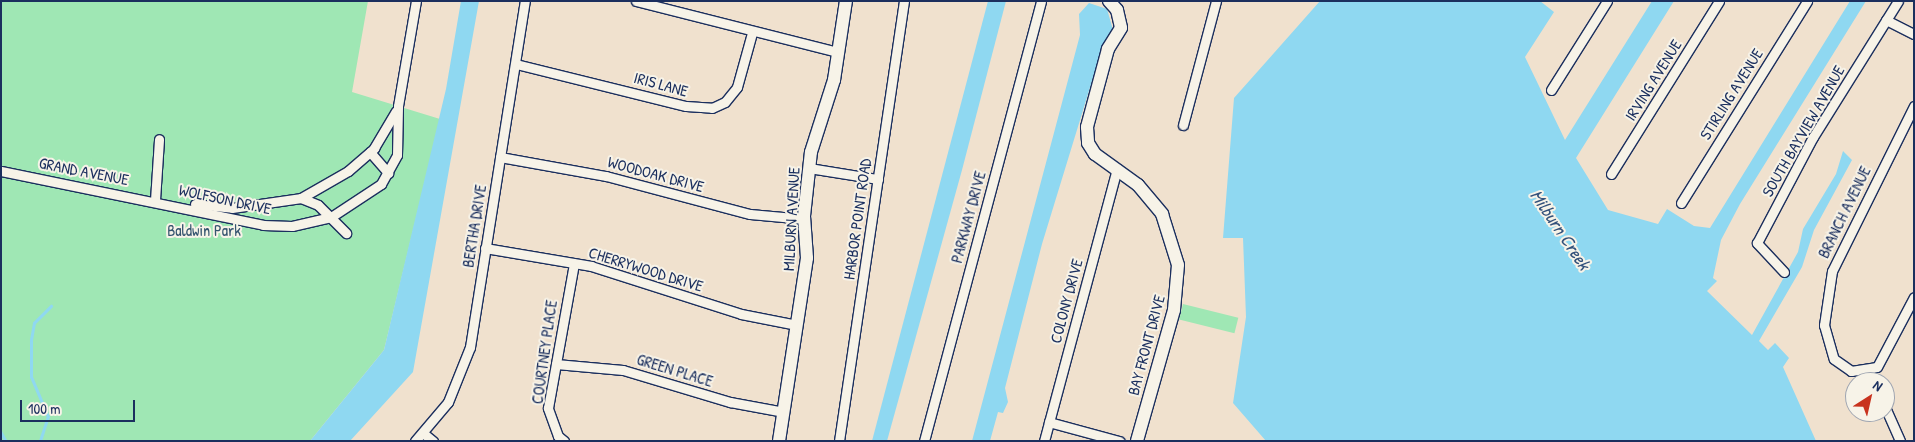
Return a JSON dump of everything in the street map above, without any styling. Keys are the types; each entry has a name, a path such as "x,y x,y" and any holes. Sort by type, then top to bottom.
{"street":[{"name":"WOLFSON DRIVE","path":"158,200 263,225 292,226 331,216 370,194 388,173 397,155 398,106 416,1"},
{"name":"BERTHA DRIVE","path":"415,441 448,402 461,376 485,248 525,1"},
{"path":"636,1 752,33 837,52"},
{"name":"MILBURN AVENUE","path":"779,441 807,258 805,219 809,168 837,52 846,1"},
{"name":"HARBOR POINT ROAD","path":"839,441 904,1"},
{"name":"PARKWAY DRIVE","path":"924,441 1041,1"},
{"name":"BAY FRONT DRIVE","path":"1109,1 1117,10 1121,28 1108,49 1087,136 1095,154 1138,185 1162,214 1178,265 1174,310 1137,441"},
{"path":"1183,125 1216,1"},
{"path":"1552,90 1607,1"},
{"name":"IRVING AVENUE","path":"1611,174 1719,1"},
{"name":"STIRLING AVENUE","path":"1681,203 1807,1"},
{"name":"SOUTH BAYVIEW AVENUE","path":"1784,272 1757,243 1813,137 1898,1"},
{"path":"1886,20 1914,34"},
{"name":"IRIS LANE","path":"516,64 686,106 712,108 725,102 737,87 752,33"},
{"name":"WOLFSON DRIVE","path":"158,200 232,208 301,198 348,171 370,152 388,128 398,106"},
{"name":"BRANCH AVENUE","path":"1868,370 1844,369 1828,348 1825,313 1832,271 1914,106"},
{"path":"158,200 159,139"},
{"path":"370,152 388,173"},
{"name":"WOODOAK DRIVE","path":"500,157 606,176 750,214 805,219"},
{"path":"809,168 878,179"},
{"name":"COLONY DRIVE","path":"1044,441 1117,170"},
{"name":"GRAND AVENUE","path":"1,171 158,200"},
{"path":"301,198 331,216 346,233"},
{"name":"CHERRYWOOD DRIVE","path":"485,248 574,264 741,314 797,325"},
{"name":"COURTNEY PLACE","path":"560,439 548,408 574,264"},
{"path":"1868,370 1881,361 1914,297"},
{"name":"GREEN PLACE","path":"556,364 623,370 730,402 784,412"},
{"path":"1049,422 1119,441"},
{"path":"1892,422 1900,441"},
{"path":"423,433 433,441"}],"green space":[{"name":"Baldwin Park","path":"1,1 368,1 352,92 440,119 384,350 310,441 1,441"},
{"path":"1183,304 1238,318 1234,333 1179,320"}],"water":[{"path":"461,1 479,1 413,372 350,441 310,441 384,350 446,89"},
{"path":"988,1 1006,1 962,170 887,441 872,441"},
{"name":"Milburn Creek","path":"1320,1 1540,1 1554,12 1525,57 1565,140 1652,1 1674,1 1576,158 1608,210 1658,224 1667,209 1694,226 1710,228 1850,1 1866,1 1740,204 1721,240 1713,278 1717,281 1707,291 1752,335 1798,252 1803,229 1836,174 1843,151 1852,160 1814,230 1802,267 1759,341 1768,350 1775,343 1789,358 1783,367 1816,441 1266,441 1233,403 1246,317 1243,238 1223,238 1234,98"},
{"path":"1089,3 1107,9 1113,30 1103,45 1042,244 1005,388 1008,402 1003,413 998,412 990,441 972,441 1080,35 1079,14"}],"waterway":[{"path":"40,441 48,417 31,377 31,340 34,323 51,306"},
{"path":"1,432 6,441"}]}
